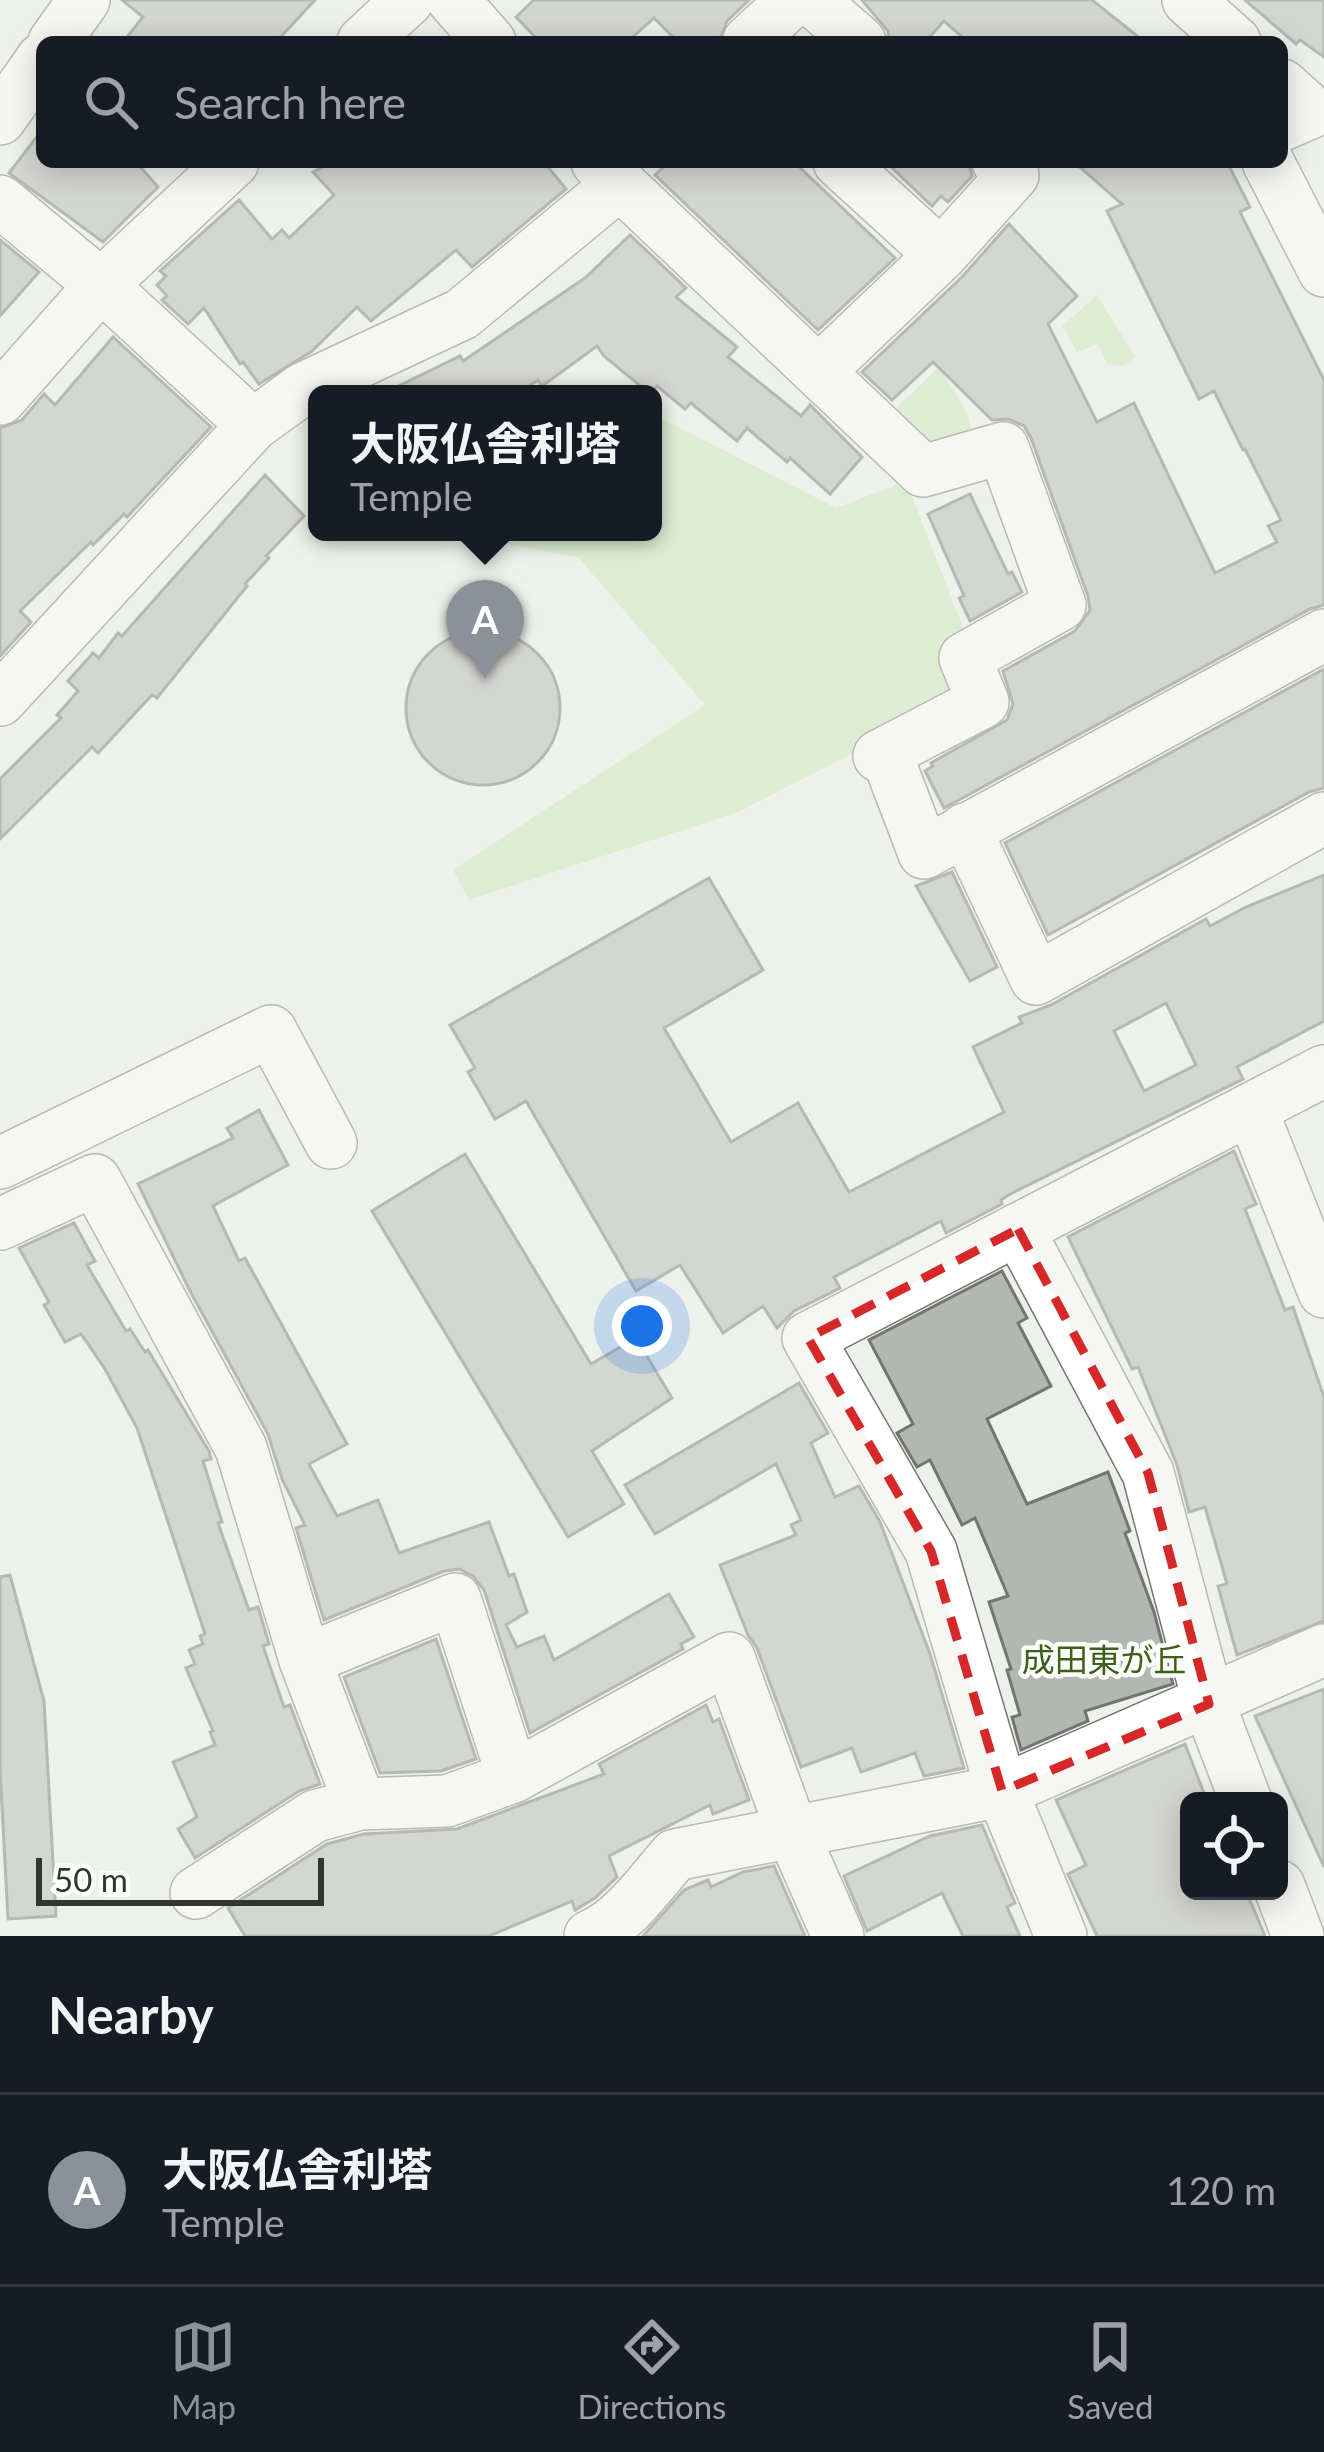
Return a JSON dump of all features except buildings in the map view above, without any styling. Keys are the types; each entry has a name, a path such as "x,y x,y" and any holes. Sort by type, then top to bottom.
{"street":[{"path":"58,36 83,0"},
{"path":"369,36 408,0"},
{"path":"453,0 485,36"},
{"path":"754,36 793,0"},
{"path":"812,0 853,36"},
{"path":"1188,0 1228,36"},
{"path":"0,119 36,68"},
{"path":"0,399 101,285 227,168"},
{"path":"846,168 941,255"},
{"path":"820,370 941,255 1013,175 1005,168"},
{"path":"1271,168 1324,271"},
{"path":"310,385 462,314 606,169 923,471 1003,448 1060,605 965,658 983,702 886,764 924,853 1324,635"},
{"path":"0,200 253,424"},
{"path":"0,700 253,424 308,386"},
{"path":"964,829 1036,979 1324,818"},
{"path":"0,1163 271,1031 332,1143"},
{"path":"1061,1936 1002,1791 931,1551 808,1338 1324,1071"},
{"path":"1252,1111 1324,1292"},
{"path":"0,1224 95,1180 241,1448 305,1660 360,1804"},
{"path":"1018,1228 1148,1473 1209,1704 1243,1792"},
{"path":"305,1660 454,1599 513,1778"},
{"path":"590,1936 601,1932 675,1855 1002,1791 1324,1650"},
{"path":"196,1893 315,1816 360,1804 447,1801 513,1778 729,1658 793,1834 838,1936"},
{"path":"1284,1900 1298,1936"}],"highlighted area":[{"path":"1018,1229 1148,1473 1209,1704 1002,1791 931,1551 808,1338"}],"green space":[{"path":"1097,295 1135,357 1123,366 1107,364 1098,344 1077,352 1062,326"},
{"path":"939,367 967,412 972,433 929,457 888,416"},
{"path":"662,419 836,508 906,481 986,686 738,812 469,900 453,870 705,705 578,557 492,541 662,541"}],"place":[{"name":"大阪仏舎利塔","path":"485,679"}],"district":[{"name":"成田東が丘","path":"1104,1659"}]}
